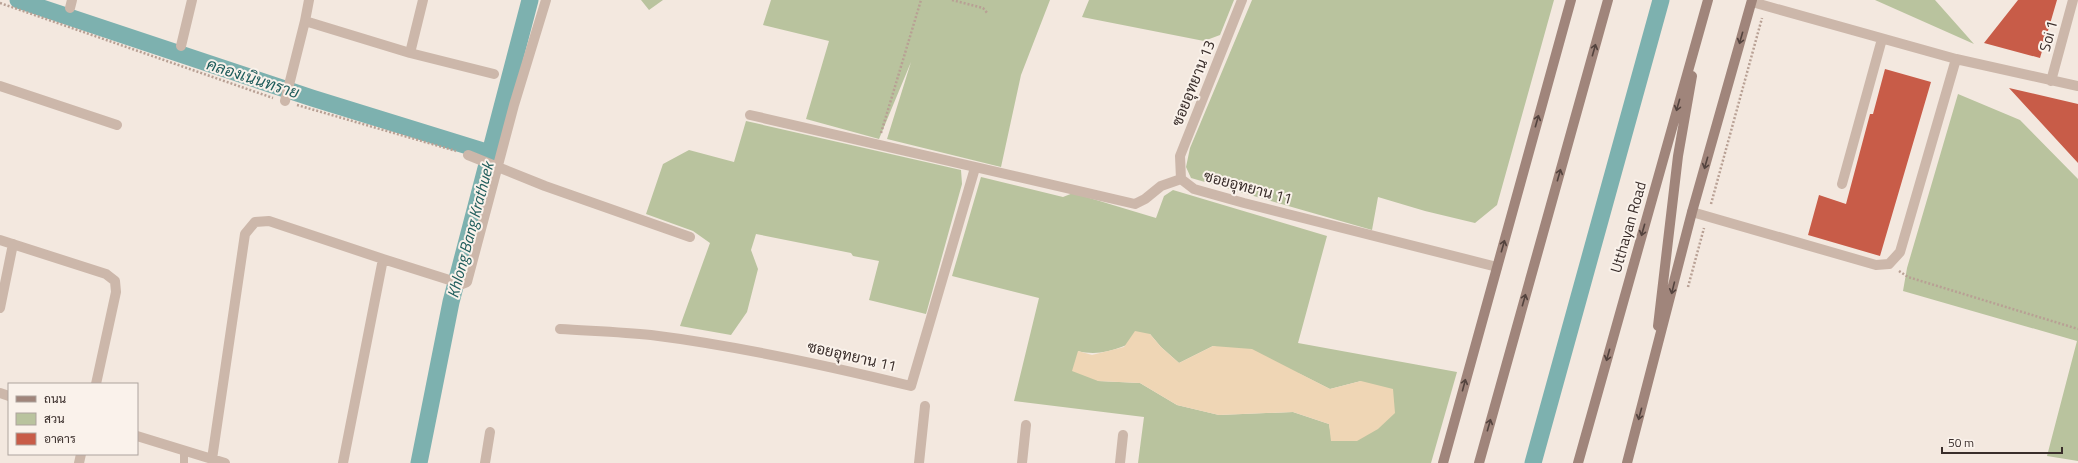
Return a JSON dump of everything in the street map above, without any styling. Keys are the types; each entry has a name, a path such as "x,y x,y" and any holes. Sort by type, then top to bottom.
{"main road":[{"path":"1443,463 1571,0"},
{"path":"1479,463 1608,0"},
{"name":"Utthayan Road","path":"1578,463 1708,0"},
{"path":"1627,463 1692,212 1752,1"},
{"path":"1653,366 1678,156 1701,23"}],"street":[{"path":"182,46 192,0"},
{"path":"285,98 309,0"},
{"path":"410,53 423,0"},
{"path":"212,459 245,234 255,222 274,222 462,284 467,282 496,165 546,0"},
{"name":"ซอยอุทยาน 13","path":"1181,179 1179,167 1180,156 1242,0"},
{"name":"Soi 1","path":"2051,81 2073,0"},
{"path":"1752,1 1765,6 1956,59 2078,86"},
{"path":"305,21 410,53 494,74"},
{"path":"1842,184 1882,39"},
{"path":"1692,212 1876,265 1889,264 1900,252 1956,59"},
{"path":"0,86 117,125"},
{"name":"ซอยอุทยาน 11","path":"750,115 1135,204 1145,199 1161,186 1181,179 1194,189 1244,203 1497,267"},
{"path":"468,155 545,186 690,237"},
{"name":"ซอยอุทยาน 11","path":"560,330 649,335 699,342 812,362 911,386 975,168"},
{"path":"0,240 106,274 115,281 116,292 96,383"},
{"path":"0,308 13,244"},
{"path":"342,463 383,259"},
{"path":"919,463 925,406"},
{"path":"1022,463 1026,425"},
{"path":"486,463 490,432"},
{"path":"1120,463 1123,435"},
{"path":"138,436 225,463"}],"lane":[{"path":"184,451 184,463"}],"path":[{"path":"878,145 922,0"},
{"path":"952,0 983,8 988,14"},
{"path":"0,3 285,98 468,155"},
{"path":"1687,291 1765,6"},
{"path":"1889,264 1908,277 2078,329"}],"green space":[{"path":"641,0 663,0 649,10"},
{"path":"771,0 1050,0 1021,75 1001,167 887,139 911,62 879,139 806,119 829,41 763,25"},
{"path":"1089,0 1234,0 1220,35 1204,41 1082,17"},
{"path":"1252,0 1554,0 1497,205 1475,223 1425,211 1378,197 1372,230 1191,178 1186,167 1190,148"},
{"path":"1875,0 1935,0 1974,44"},
{"path":"1958,94 2020,120 2078,179 2078,461 2047,456 2077,341 1903,291 1907,268"},
{"path":"746,121 961,170 962,184 926,314 869,300 879,261 853,256 851,253 756,234 751,250 758,269 747,312 731,335 680,326 710,243 693,231 646,214 663,164 689,150 734,162"},
{"path":"981,177 1063,197 1073,193 1156,218 1164,196 1173,190 1327,236 1298,343 1457,372 1431,463 1138,463 1144,417 1014,401 1039,298 952,276","holes":["1150,334 1161,347 1179,363 1213,346 1300,374 1330,389 1361,381 1332,441 1329,424 1293,412 1219,415 1177,405 1140,383 1098,381 1078,351 1088,353 1106,352 1124,346"]}],"sand":[{"path":"1135,331 1150,334 1161,347 1179,363 1213,346 1252,349 1330,389 1361,381 1393,389 1395,413 1378,429 1357,441 1331,441 1329,424 1293,412 1219,415 1177,405 1140,383 1098,381 1072,371 1078,351 1092,355 1124,347"}],"building":[{"path":"2018,0 2057,0 2040,58 1984,43"},
{"path":"1885,69 1931,82 1880,256 1808,235 1819,195 1846,204 1870,114 1873,114"},
{"path":"2009,88 2078,104 2078,163"}],"waterway":[{"name":"คลองเนินทราย","path":"18,0 312,98 490,153"},
{"name":"Khlong Bang Krathuek","path":"419,463 451,302 530,0"},
{"path":"1533,463 1661,0"}]}
